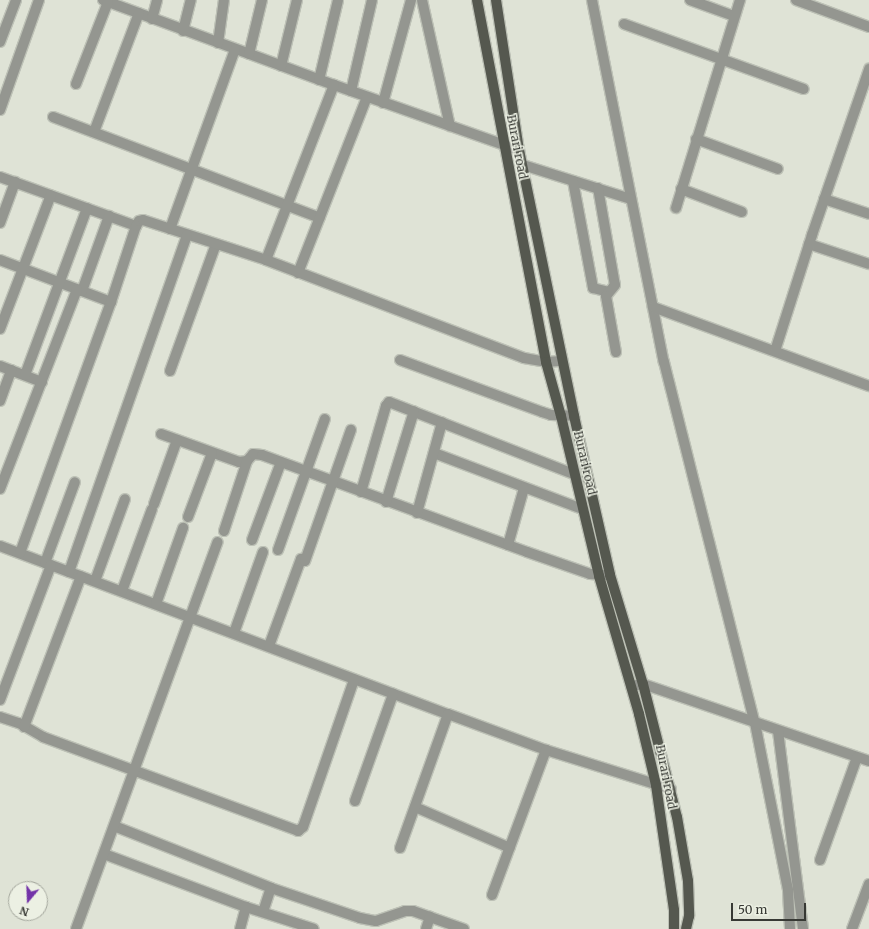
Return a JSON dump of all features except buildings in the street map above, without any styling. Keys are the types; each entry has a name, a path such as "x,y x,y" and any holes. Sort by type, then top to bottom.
{"main road":[{"name":"Burari road","path":"477,0 546,362 561,416 599,576 631,686 656,785 674,910 674,929"},
{"name":"Burari road","path":"496,0 519,150 543,260 574,416 610,574 642,684 670,789 688,880 689,916 686,929"}],"street":[{"path":"0,42 16,0"},
{"path":"0,110 39,0"},
{"path":"152,19 157,0"},
{"path":"183,31 191,0"},
{"path":"218,43 224,0"},
{"path":"250,54 262,0"},
{"path":"282,66 297,0"},
{"path":"319,80 338,0"},
{"path":"351,91 372,0"},
{"path":"383,102 411,0"},
{"path":"422,0 450,126"},
{"path":"592,0 666,370 758,724 788,890 790,929"},
{"path":"690,0 734,16"},
{"path":"676,208 740,0"},
{"path":"796,0 869,27"},
{"path":"76,84 106,1 183,31 250,54 334,86 519,150"},
{"path":"94,132 139,13"},
{"path":"624,24 804,89"},
{"path":"170,229 235,49"},
{"path":"774,351 869,69"},
{"path":"266,260 334,86"},
{"path":"298,272 368,97"},
{"path":"53,117 192,168 320,218"},
{"path":"696,140 778,169"},
{"path":"523,165 631,198"},
{"path":"0,177 136,226"},
{"path":"573,180 593,288 609,292"},
{"path":"0,223 15,182"},
{"path":"598,188 616,285 609,292 606,298 616,352"},
{"path":"681,188 742,212"},
{"path":"0,329 51,195"},
{"path":"824,199 869,214"},
{"path":"25,375 86,208"},
{"path":"0,489 109,216"},
{"path":"20,553 139,221 143,220 266,260 524,358 546,362 562,361"},
{"path":"69,572 188,235"},
{"path":"170,371 216,244"},
{"path":"809,244 869,264"},
{"path":"0,260 111,302"},
{"path":"653,307 869,386"},
{"path":"400,360 542,412 561,416 574,416"},
{"path":"0,366 42,382"},
{"path":"0,401 11,370"},
{"path":"361,492 386,406 389,402 574,474"},
{"path":"386,502 414,411"},
{"path":"278,550 325,419"},
{"path":"417,513 442,422"},
{"path":"269,646 301,559 305,561 352,430"},
{"path":"162,434 239,462 247,461"},
{"path":"122,591 177,440"},
{"path":"188,517 212,453"},
{"path":"224,531 247,461 253,454 257,454 386,502 599,576 610,574"},
{"path":"434,454 582,508"},
{"path":"252,540 281,462"},
{"path":"0,700 75,482"},
{"path":"508,545 524,488"},
{"path":"95,581 125,499"},
{"path":"156,604 183,528"},
{"path":"76,929 218,542"},
{"path":"0,546 190,616 354,680 546,750 670,789"},
{"path":"234,633 263,552"},
{"path":"24,726 81,576"},
{"path":"0,717 24,726 43,737 300,831 303,827 354,680"},
{"path":"631,686 642,684 869,762"},
{"path":"355,801 393,694"},
{"path":"400,848 448,714"},
{"path":"775,730 803,929"},
{"path":"492,895 546,750"},
{"path":"820,860 857,757"},
{"path":"415,807 510,848"},
{"path":"114,826 271,888 370,920 380,920 408,911 430,916 464,929"},
{"path":"104,854 246,907 314,929"},
{"path":"263,912 271,888"},
{"path":"852,929 868,888"},
{"path":"240,929 246,907"},
{"path":"426,929 430,916"}]}
